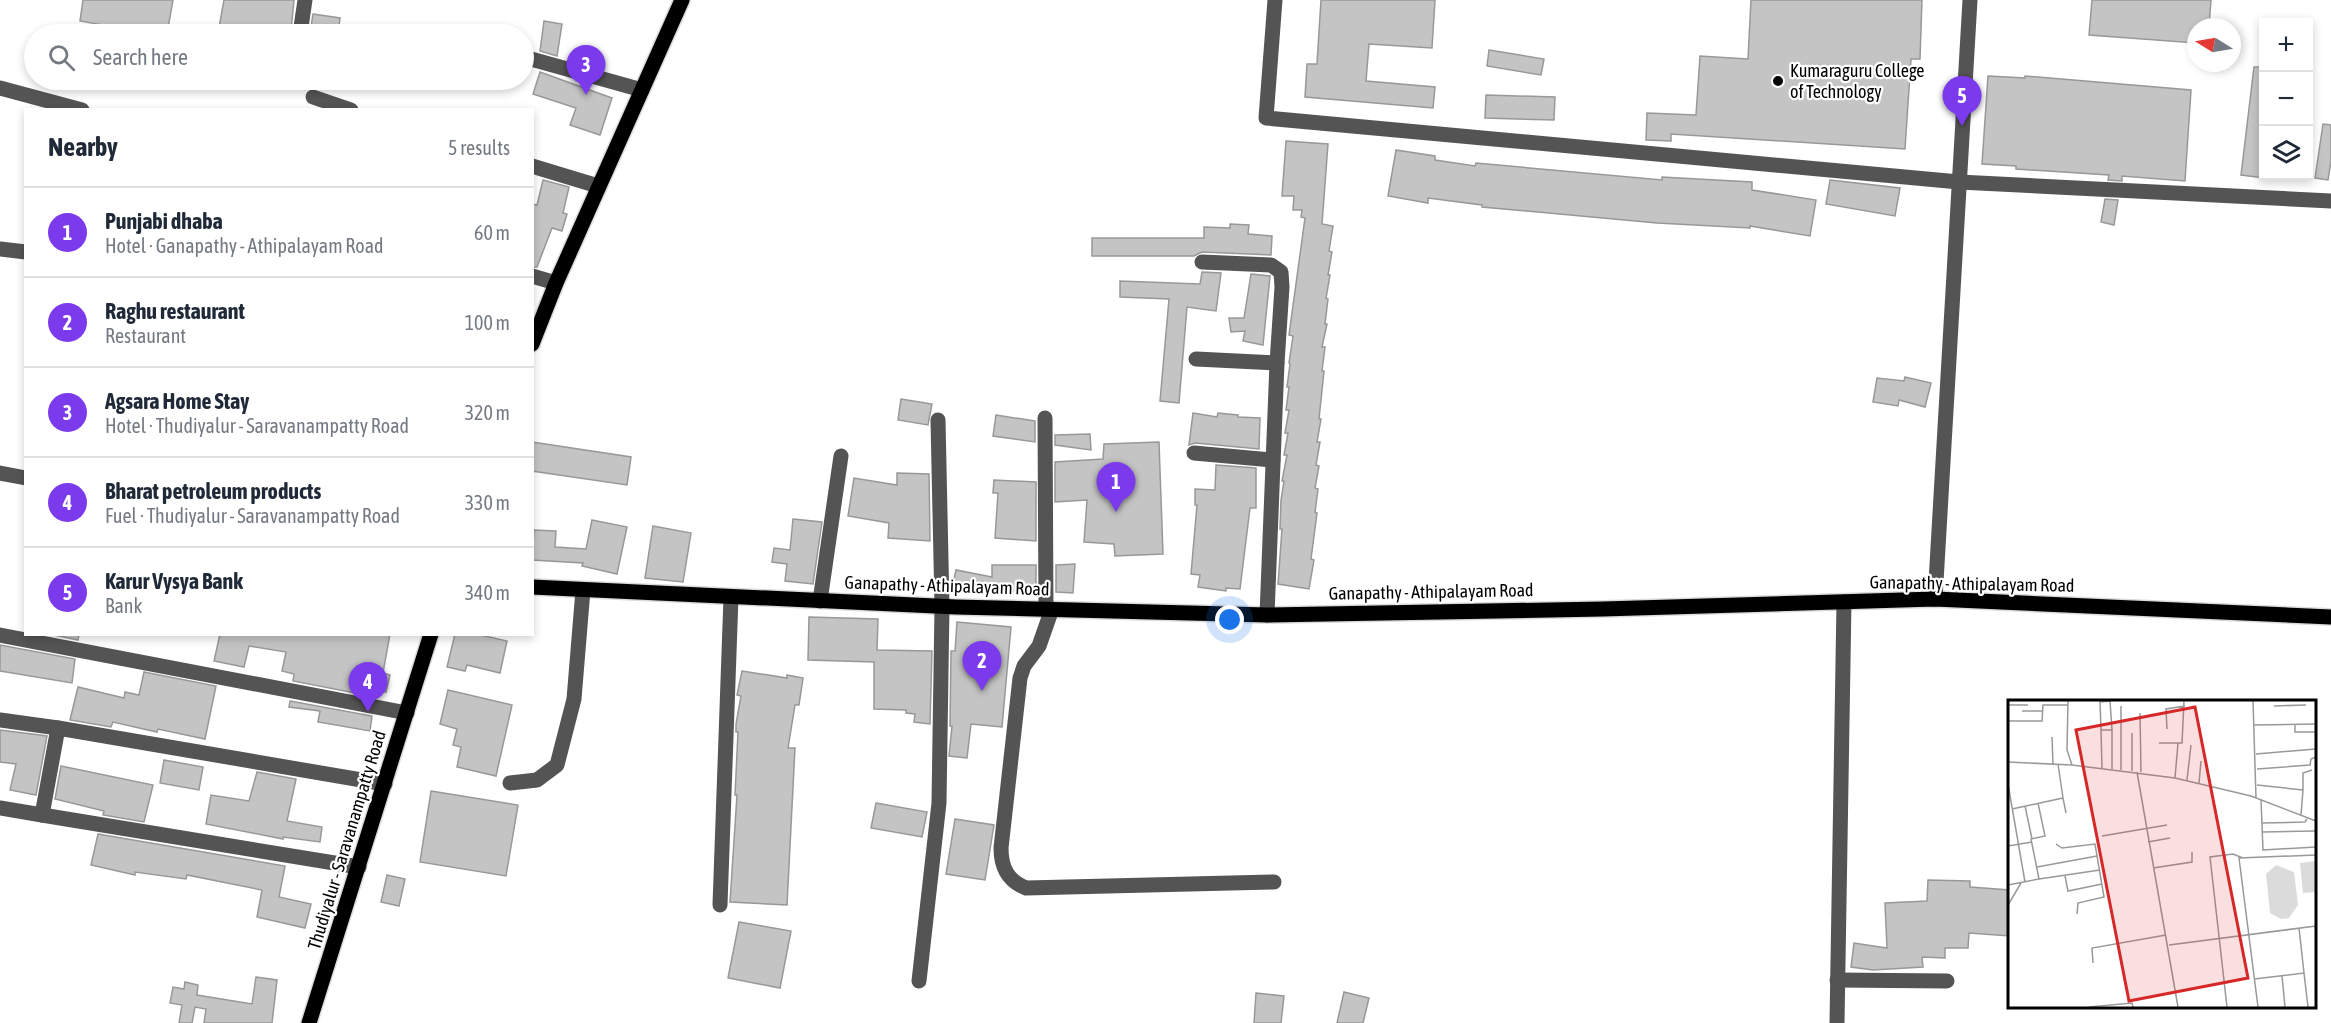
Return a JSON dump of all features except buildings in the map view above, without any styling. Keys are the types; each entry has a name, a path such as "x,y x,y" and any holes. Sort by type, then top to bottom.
{"main road":[{"path":"534,339 598,186 682,0"},
{"name":"Ganapathy - Athipalayam Road","path":"534,587 942,606 1267,615 1603,609 1935,599 2331,617"},
{"name":"Thudiyalur - Saravanampatty Road","path":"309,1023 430,636"}],"street":[{"path":"301,24 305,0"},
{"path":"1275,0 1266,118 1959,182 2331,201"},
{"path":"1935,599 1970,0"},
{"path":"534,60 642,90"},
{"path":"0,88 75,108"},
{"path":"313,98 345,108"},
{"path":"534,167 598,186"},
{"path":"0,249 24,252"},
{"path":"1202,262 1271,265 1281,272 1267,615"},
{"path":"534,277 556,283"},
{"path":"1196,359 1277,363"},
{"path":"1045,418 1049,609 1039,646 1024,666 1020,678 1001,861 1014,884 1026,888 1274,882"},
{"path":"919,981 939,803 942,606 938,420"},
{"path":"1194,453 1273,460"},
{"path":"820,601 841,456"},
{"path":"0,473 24,478"},
{"path":"510,783 537,780 557,765 574,699 583,590"},
{"path":"720,905 731,597"},
{"path":"1837,1023 1844,602"},
{"path":"0,635 407,712"},
{"path":"0,720 385,784"},
{"path":"42,815 58,728"},
{"path":"0,808 359,867"},
{"path":"1837,980 1947,981"}],"place":[{"name":"Kumaraguru College of Technology","path":"1778,81"},
{"name":"Agsara Home Stay","path":"586,95"},
{"name":"Karur Vysya Bank","path":"1962,126"},
{"name":"Punjabi dhaba","path":"1116,512"},
{"name":"Raghu restaurant","path":"982,691"},
{"name":"Bharat petroleum products","path":"368,712"}]}
